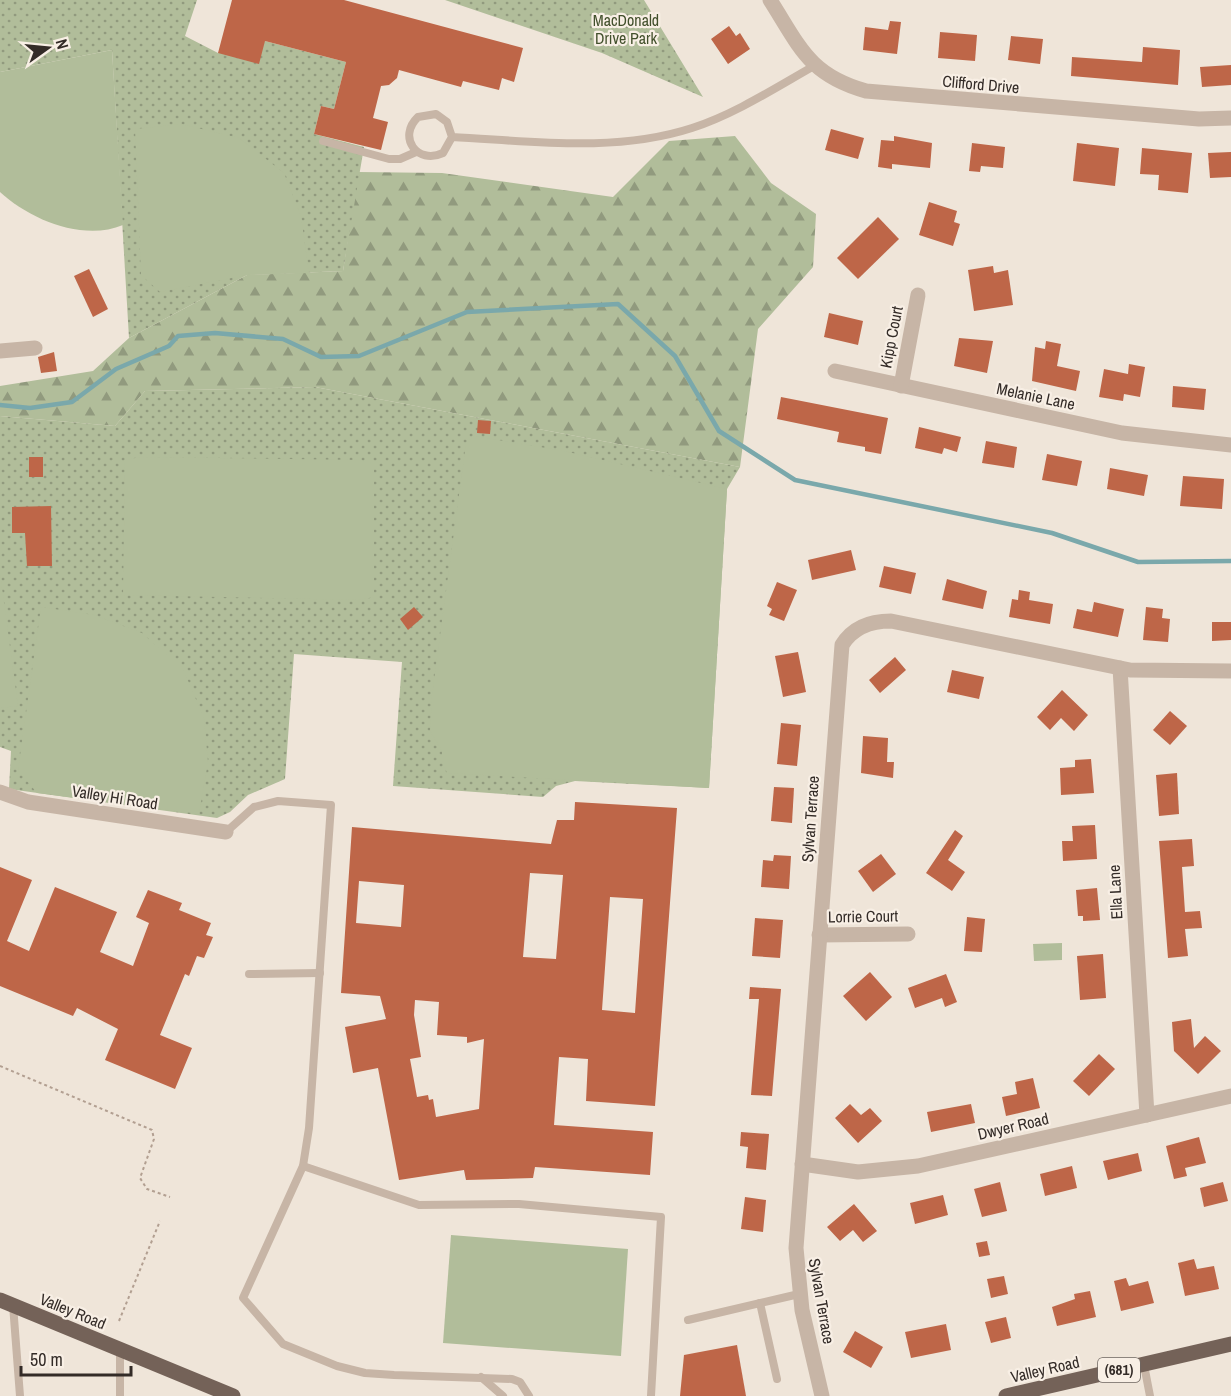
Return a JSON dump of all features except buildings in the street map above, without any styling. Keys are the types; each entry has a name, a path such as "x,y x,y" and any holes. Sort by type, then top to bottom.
{"main road":[{"name":"Valley Road","path":"6,1303 233,1396"},
{"name":"Valley Road","path":"1006,1396 1028,1394 1143,1365 1230,1348"}],"street":[{"name":"Clifford Drive","path":"770,0 814,66 847,86 888,94 1199,119 1231,118"},
{"name":"Kipp Court","path":"901,386 918,296"},
{"path":"0,351 35,348"},
{"name":"Melanie Lane","path":"835,371 1122,433 1231,445"},
{"name":"Sylvan Terrace","path":"822,1396 799,1294 795,1248 839,655 842,645 854,630 866,624 891,621 1120,668 1231,671"},
{"name":"Ella Lane","path":"1120,668 1147,1115"},
{"name":"Valley Hi Road","path":"0,792 28,802 226,832"},
{"name":"Lorrie Court","path":"819,935 908,934"},
{"name":"Dwyer Road","path":"802,1164 858,1172 908,1168 1231,1095"}],"lane":[{"path":"452,137 603,144 630,141 692,128 742,106 814,66"},
{"path":"323,141 389,159 400,159 416,152 435,156 443,153 452,137 451,129 444,118 429,113 418,117 409,128 408,137 416,152"},
{"path":"226,832 254,807 278,801 331,805 309,1128 303,1166 243,1298 283,1344 337,1366 375,1374 512,1379 520,1382 529,1396"},
{"path":"249,974 320,973"},
{"path":"303,1166 419,1205 519,1204 661,1217 651,1396"},
{"path":"688,1320 799,1294"},
{"path":"6,1303 20,1396"},
{"path":"760,1303 777,1379"},
{"path":"120,1349 120,1396"},
{"path":"1143,1365 1150,1396"},
{"path":"481,1377 503,1396"}],"path":[{"path":"0,1066 152,1130 154,1139 140,1178 147,1189 170,1197"},
{"path":"119,1321 160,1221"}],"green space":[{"path":"0,0 197,0 185,36 218,53 265,41 346,62 334,109 321,106 314,134 364,147 343,271 247,275 129,338 112,50 0,72"},
{"name":"MacDonald Drive Park","path":"445,0 644,0 703,97 602,53"},
{"path":"112,50 123,225 107,230 91,231 57,225 26,211 0,192 0,72"},
{"path":"181,124 239,138 284,173 301,216 309,273 247,275 160,292 141,275 135,129"},
{"path":"735,136 771,183 816,214 813,267 758,329 740,467 315,387 145,391 115,426 0,416 0,386 93,371 129,338 247,275 343,271 358,172 442,173 613,197 669,141"},
{"path":"315,387 740,467 727,489 709,788 575,781 556,786 543,797 393,786 402,662 294,654 285,779 248,795 230,812 217,818 9,789 11,751 0,747 0,416 115,426 145,391"},
{"path":"474,436 564,451 727,489 709,788 447,773 442,761 442,751 430,731 432,695 466,443"},
{"path":"140,457 360,460 374,464 374,597 359,600 123,595 125,460"},
{"path":"0,573 18,706 0,708"},
{"path":"41,607 94,615 142,633 183,669 204,718 208,762 199,814 37,793 18,770"},
{"path":"1062,943 1062,960 1034,961 1033,944"},
{"path":"451,1235 628,1249 621,1356 443,1343"}],"waterway":[{"path":"0,405 30,408 72,402 116,369 169,346 178,336 215,333 283,339 321,357 359,356 467,312 618,304 675,356 719,431 795,480 1052,533 1138,562 1231,561"}]}
